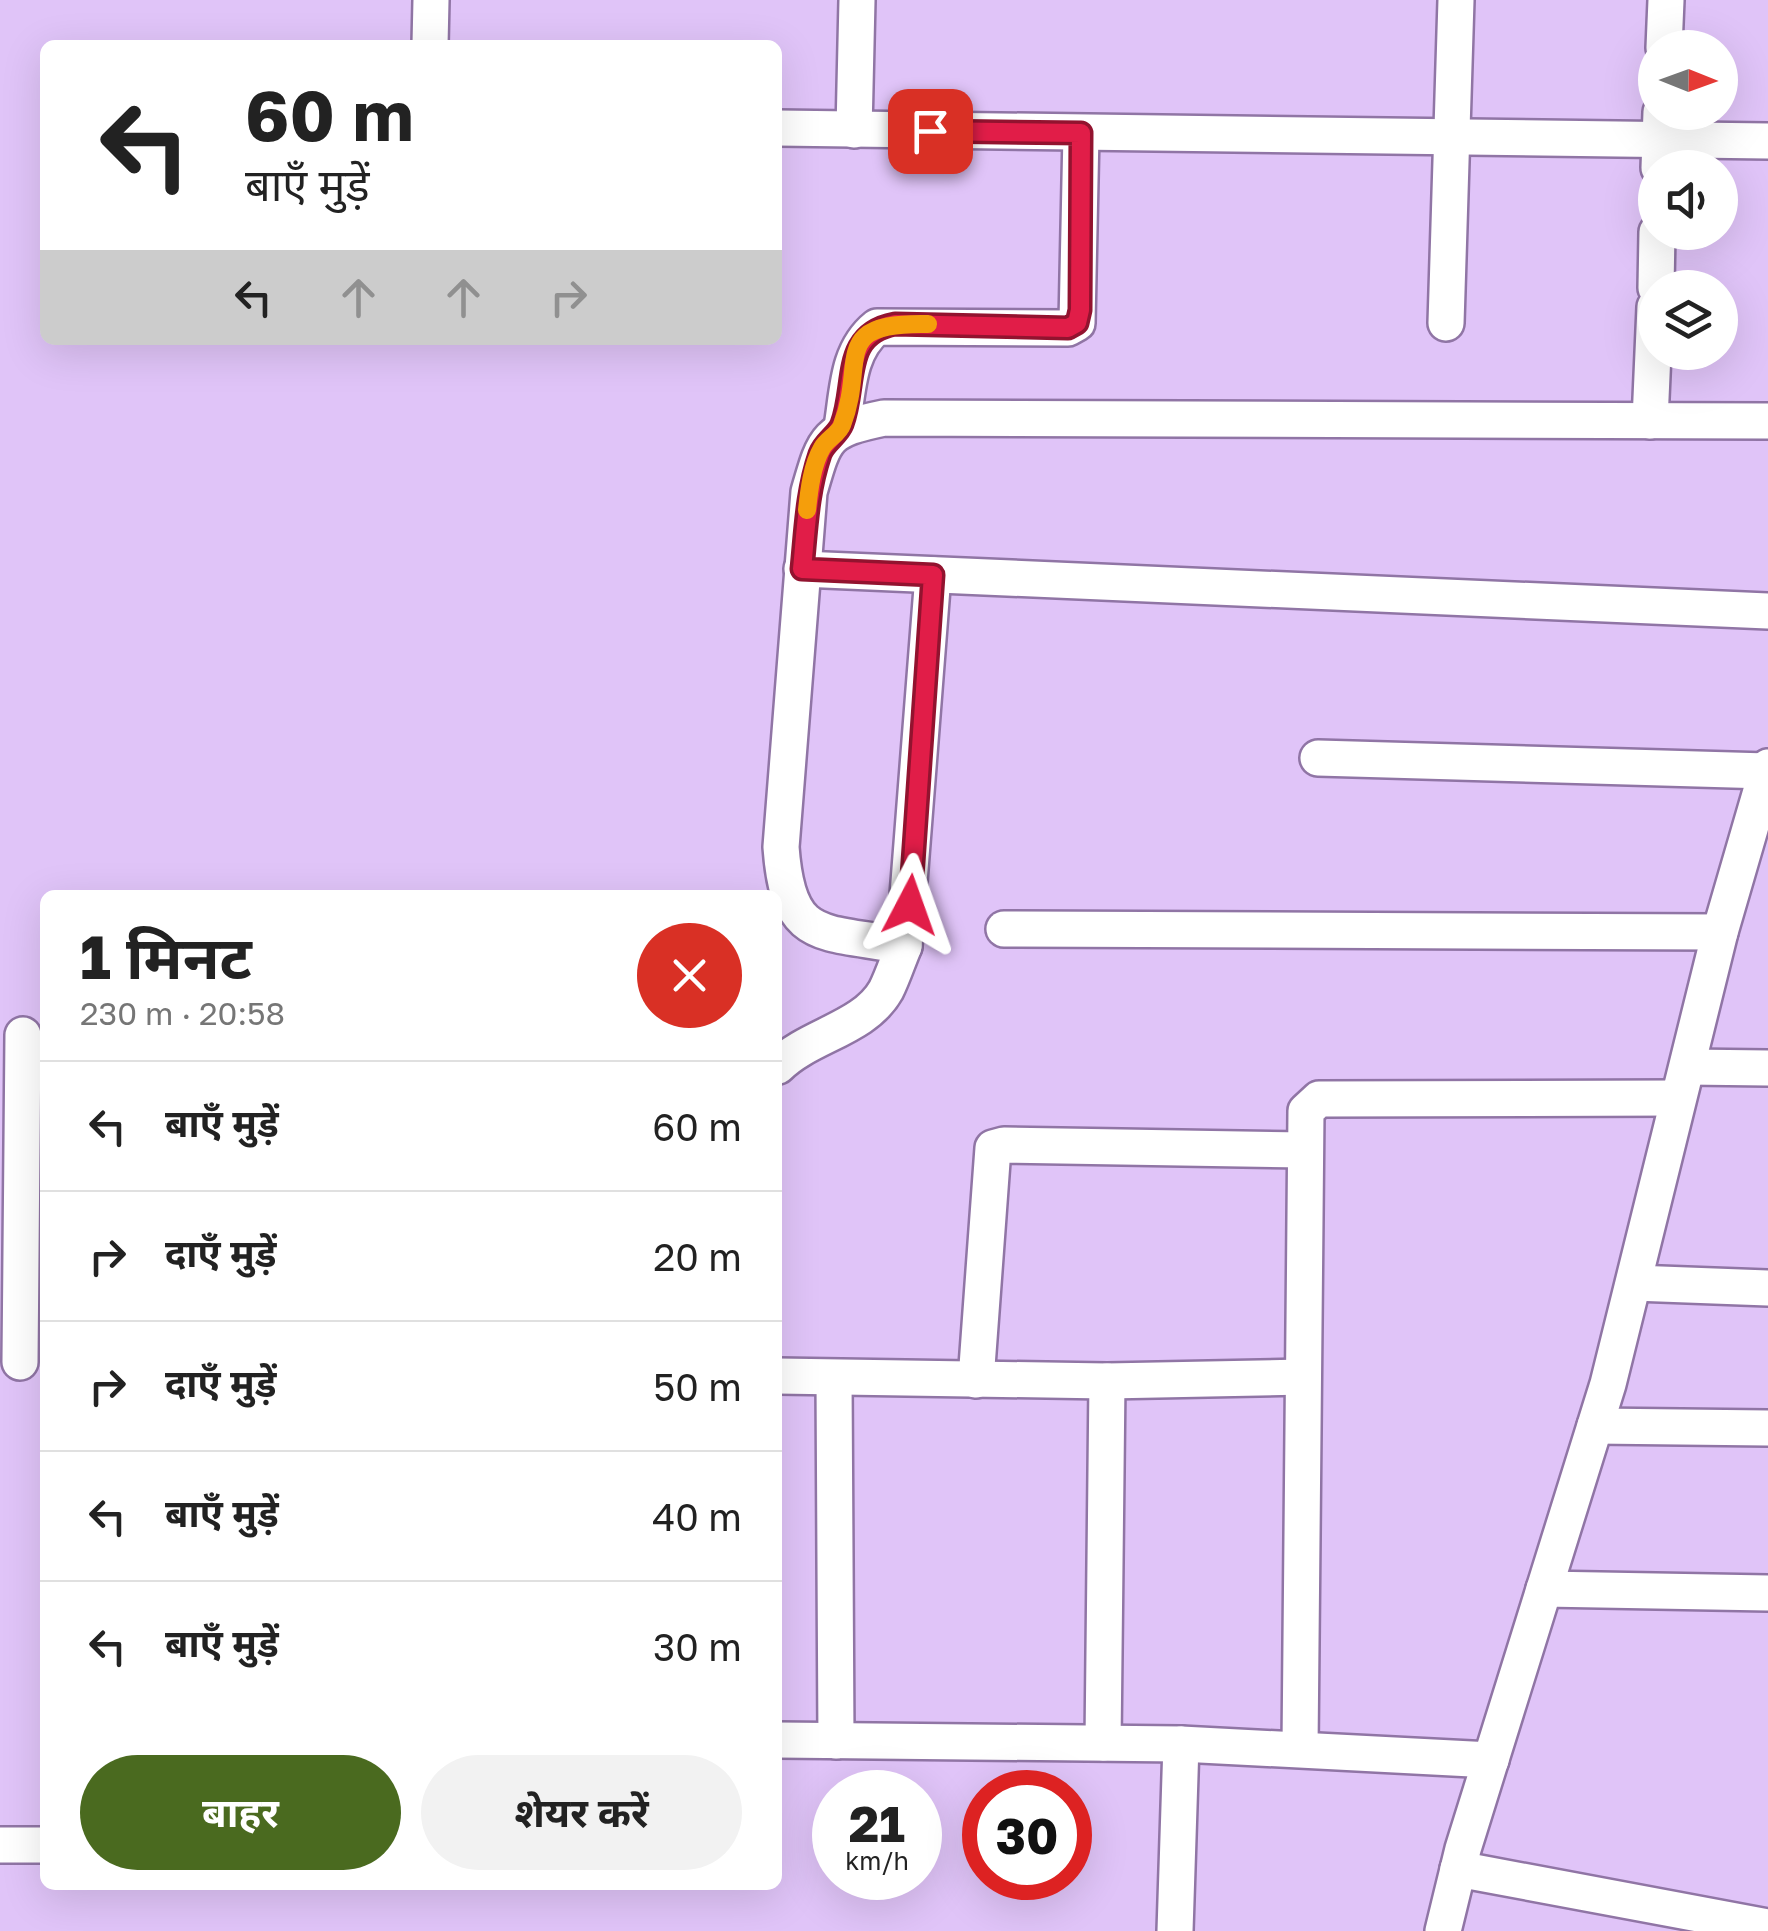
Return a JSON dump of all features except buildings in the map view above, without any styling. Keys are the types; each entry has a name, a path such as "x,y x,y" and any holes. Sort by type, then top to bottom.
{"street":[{"path":"430,40 431,0"},
{"path":"854,130 857,0"},
{"path":"1446,323 1456,0"},
{"path":"1665,30 1666,0"},
{"path":"782,128 1768,141"},
{"path":"904,946 810,926 792,910 784,886 781,847 809,492 822,448 842,426 852,360 864,338 877,327 895,324 1068,328 1077,323 1081,133"},
{"path":"1650,421 1652,370"},
{"path":"842,426 884,418 1768,421"},
{"path":"802,569 1768,611"},
{"path":"782,1063 804,1044 860,1018 885,992 904,946 933,575"},
{"path":"1318,758 1765,787 1720,932 1595,1426 1458,1869 1443,1931"},
{"path":"1004,929 1720,932"},
{"path":"22,1364 24,1035"},
{"path":"1300,1749 1306,1111 1320,1098 1683,1082 1768,1068"},
{"path":"976,1380 994,1148 1305,1150"},
{"path":"1634,1283 1768,1288"},
{"path":"782,1376 1106,1381 1303,1377"},
{"path":"834,1378 836,1741"},
{"path":"1103,1743 1106,1381"},
{"path":"1595,1426 1768,1428"},
{"path":"1544,1589 1768,1593"},
{"path":"782,1740 1182,1744 1491,1760"},
{"path":"1175,1931 1182,1744"},
{"path":"0,1845 40,1845"},
{"path":"1458,1869 1768,1928"}],"slow traffic":[{"path":"807,510 822,448 842,426 852,360 864,338 877,327 928,324"}],"route":[{"path":"910,905 933,575 802,569 809,492 822,448 842,426 852,360 864,338 877,327 895,324 1068,328 1077,323 1080,310 1081,133 930,131"}]}
